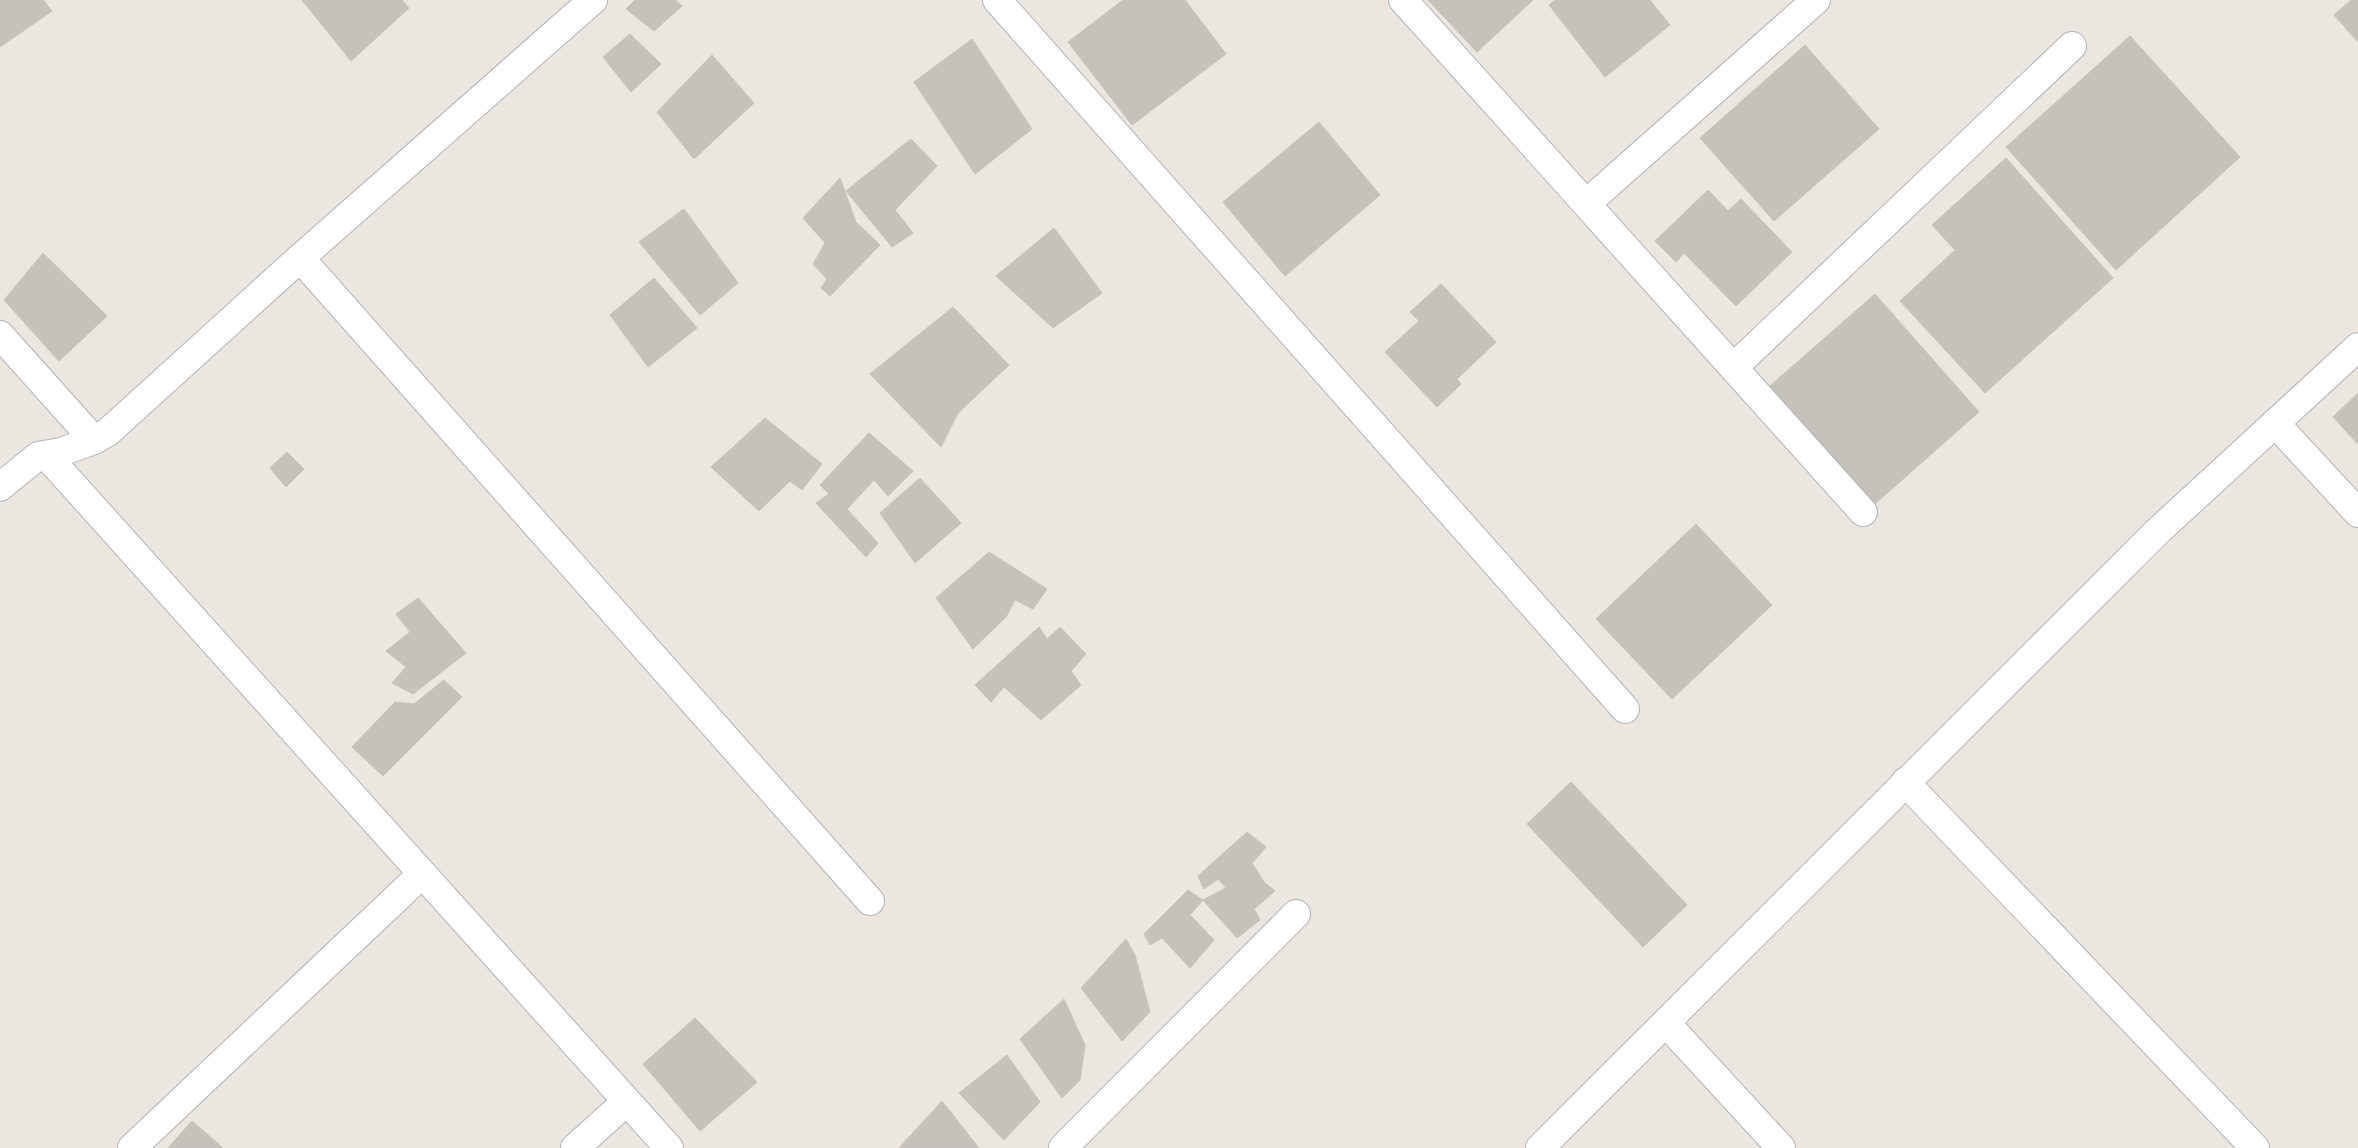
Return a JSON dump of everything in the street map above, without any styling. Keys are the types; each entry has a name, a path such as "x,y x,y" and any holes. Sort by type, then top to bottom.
{"street":[{"path":"0,487 31,460 94,440 108,432 300,258 593,0"},
{"path":"997,0 1625,709"},
{"path":"1403,0 1588,203 1863,512"},
{"path":"1588,203 1816,0"},
{"path":"1734,367 2072,46"},
{"path":"300,258 870,901"},
{"path":"0,335 94,440"},
{"path":"1540,1148 2158,531 2358,347"},
{"path":"2275,423 2358,513"},
{"path":"46,455 669,1148"},
{"path":"1906,782 2255,1148"},
{"path":"132,1148 422,874"},
{"path":"1063,1148 1296,914"},
{"path":"1666,1023 1781,1148"},
{"path":"575,1148 626,1102"}],"building":[{"path":"0,0 43,0 52,11 0,47"},
{"path":"302,0 402,0 409,8 351,61"},
{"path":"635,0 675,0 682,6 654,31 626,9"},
{"path":"1123,0 1185,0 1226,54 1132,125 1068,42"},
{"path":"1428,0 1533,0 1477,52"},
{"path":"1555,0 1650,0 1670,25 1605,77 1549,5"},
{"path":"2351,0 2358,0 2358,42 2334,15"},
{"path":"630,34 661,64 631,92 603,57"},
{"path":"2130,36 2240,157 2116,270 2006,147"},
{"path":"972,39 1032,129 975,174 914,82"},
{"path":"1805,45 1879,129 1774,221 1700,138"},
{"path":"712,55 754,103 694,159 657,112"},
{"path":"1319,122 1380,195 1285,276 1223,202"},
{"path":"911,139 937,166 895,210 913,233 892,247 846,191"},
{"path":"2006,158 2113,278 1985,393 1900,301 1955,250 1932,225"},
{"path":"840,178 856,222 880,245 830,296 821,288 827,279 813,264 825,243 803,218"},
{"path":"1708,190 1728,211 1741,199 1792,252 1736,306 1684,253 1676,262 1655,241"},
{"path":"684,209 738,283 700,315 639,242"},
{"path":"1054,228 1102,293 1053,328 996,276"},
{"path":"43,253 107,316 59,361 4,300"},
{"path":"654,278 697,328 648,367 610,315"},
{"path":"1441,284 1496,342 1457,379 1461,384 1437,407 1385,352 1419,321 1410,312"},
{"path":"1875,294 1979,412 1868,510 1763,392"},
{"path":"953,307 1009,365 958,413 941,447 870,374"},
{"path":"2358,393 2358,444 2333,417"},
{"path":"765,418 822,464 802,490 790,481 759,511 711,467"},
{"path":"869,433 913,471 888,496 874,480 847,509 878,543 866,557 816,503 829,494 820,485"},
{"path":"287,452 304,469 286,487 270,468"},
{"path":"920,478 961,523 915,563 880,513"},
{"path":"1696,524 1772,605 1672,699 1596,619"},
{"path":"989,552 1047,589 1033,609 1015,600 1006,617 973,649 936,598"},
{"path":"418,598 466,653 413,694 392,683 406,667 386,651 410,632 396,614"},
{"path":"1039,627 1047,639 1060,627 1086,654 1071,671 1081,685 1041,720 1004,687 991,702 975,685"},
{"path":"444,680 462,697 383,776 352,747 395,702 414,704"},
{"path":"1571,782 1687,905 1643,947 1527,824"},
{"path":"1247,832 1266,847 1252,863 1264,882 1275,891 1254,909 1260,920 1237,938 1203,900 1226,888 1218,879 1204,889 1198,876"},
{"path":"1188,890 1203,900 1190,915 1214,940 1190,968 1162,938 1150,945 1144,934"},
{"path":"1126,939 1135,955 1150,1012 1122,1041 1081,988"},
{"path":"1064,999 1085,1045 1080,1080 1062,1098 1020,1039"},
{"path":"695,1018 757,1082 700,1131 643,1064"},
{"path":"1007,1055 1040,1102 1004,1140 959,1093"},
{"path":"942,1101 979,1148 899,1148"},
{"path":"192,1121 223,1148 168,1148"}]}
